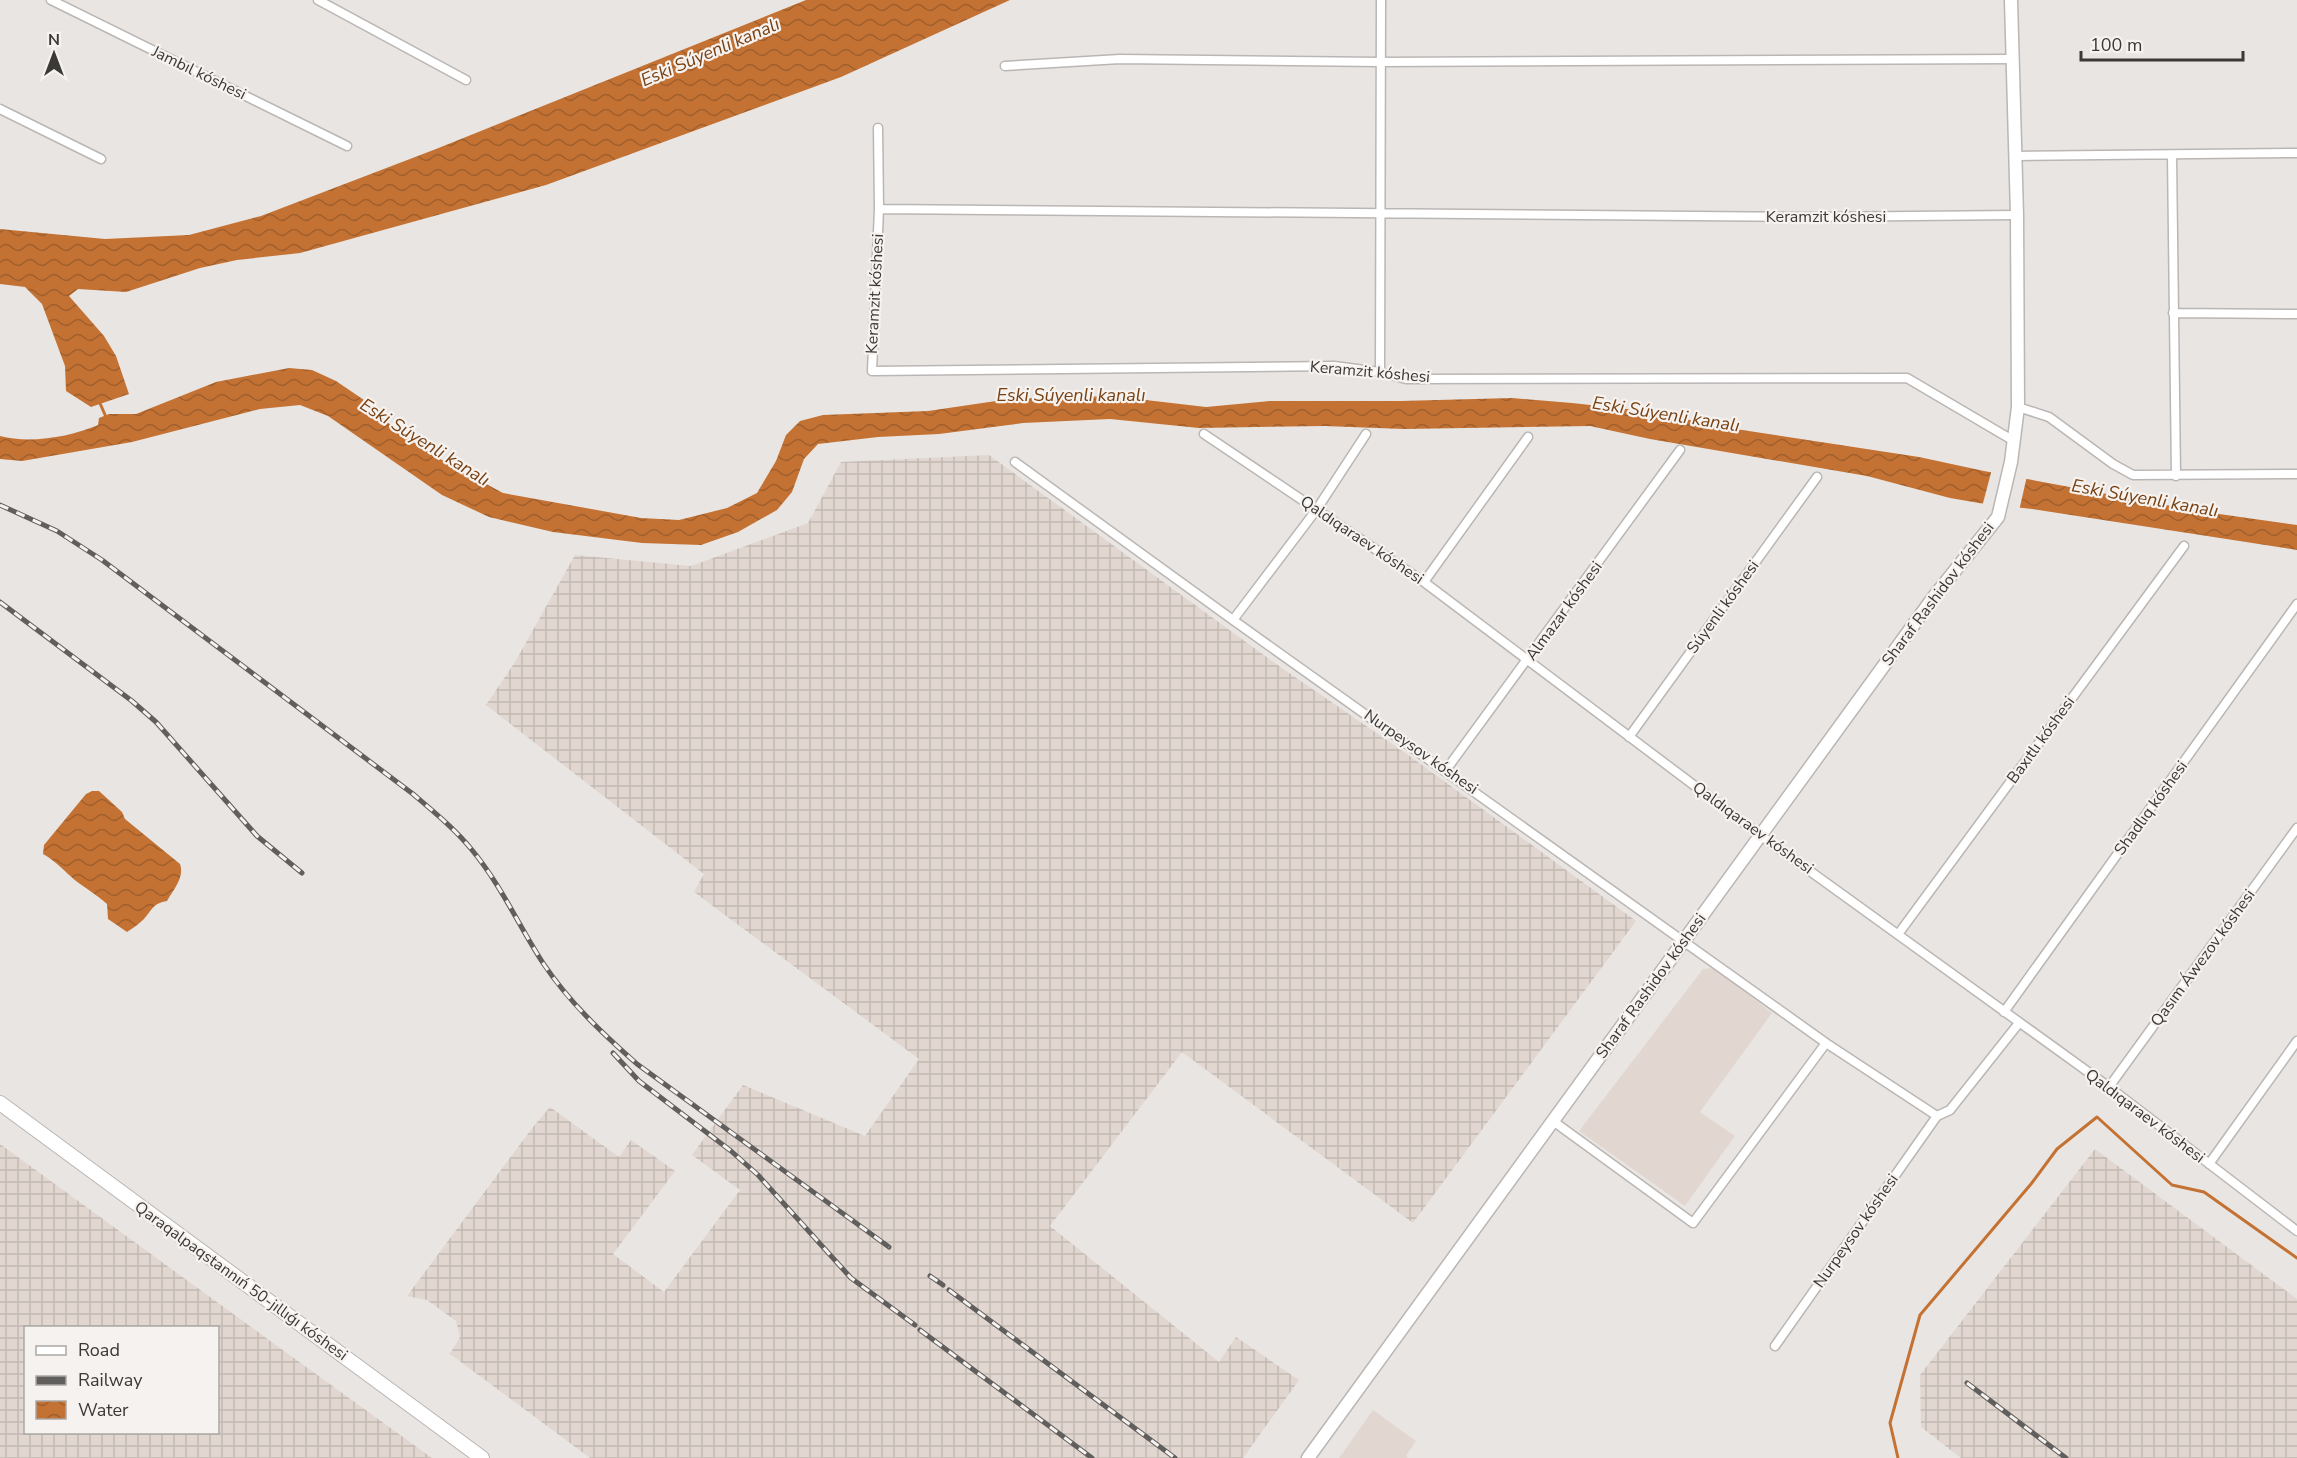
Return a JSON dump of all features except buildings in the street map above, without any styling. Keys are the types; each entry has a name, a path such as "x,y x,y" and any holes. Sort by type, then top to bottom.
{"main road":[{"name":"Qaraqalpaqstannıń 50-jıllıǵı kóshesi","path":"0,1103 482,1458"}],"street":[{"name":"Jambıl kóshesi","path":"51,0 347,146"},
{"path":"318,0 466,80"},
{"path":"1380,372 1381,0"},
{"path":"2011,0 2017,215 2018,407 2014,441"},
{"path":"1005,66 1120,59 1380,62 2013,59"},
{"path":"0,109 101,159"},
{"name":"Keramzit kóshesi","path":"878,128 879,209 872,371 1334,366 1380,372 1406,379 1907,378 2014,441"},
{"path":"2016,156 2297,153"},
{"path":"2172,154 2176,476"},
{"name":"Keramzit kóshesi","path":"879,209 1382,215 1808,217 2017,215"},
{"path":"2173,313 2297,314"},
{"path":"2018,407 2049,417 2113,464 2133,475 2297,474"},
{"name":"Qaldıqaraev kóshesi","path":"1204,434 1424,582 1760,835 1899,933 2109,1087 2297,1231"},
{"path":"1233,620 1317,509 1366,434"},
{"path":"1424,582 1528,436"},
{"name":"Sharaf Rashidov kóshesi","path":"1308,1458 1933,598 1998,517 2014,441"},
{"name":"Almazar kóshesi","path":"1446,770 1528,661 1680,450"},
{"name":"Nurpeysov kóshesi","path":"1015,462 1826,1043 1937,1116"},
{"name":"Súyenli kóshesi","path":"1629,737 1816,477"},
{"name":"Baxıtlı kóshesi","path":"1899,933 2184,546"},
{"name":"Shadlıq kóshesi","path":"2004,1012 2297,604"},
{"name":"Qasım Áwezov kóshesi","path":"2109,1087 2297,828"},
{"name":"Nurpeysov kóshesi","path":"1775,1346 1937,1116 1950,1110 2019,1023"},
{"path":"2209,1164 2297,1041"},
{"path":"1552,1121 1693,1222 1826,1043"}],"shaded area":[{"path":"989,455 1636,921 1413,1223 1182,1052 1050,1226 1219,1362 1236,1337 1299,1380 1243,1458 590,1458 450,1354 460,1337 456,1321 427,1300 407,1296 533,1127 550,1107 619,1157 631,1140 675,1171 613,1254 664,1292 740,1190 692,1155 743,1085 865,1136 919,1059 694,892 704,874 486,705 515,662 575,555 691,566 808,523 841,462"},
{"path":"1714,968 1772,1013 1700,1112 1735,1136 1685,1206 1579,1131 1703,969"},
{"path":"0,1144 432,1458 0,1458"},
{"path":"2095,1149 2297,1299 2297,1458 1961,1458 1921,1427 1920,1375"},
{"path":"1373,1410 1416,1441 1406,1456 1408,1458 1339,1458"}],"water":[{"name":"Eski Súyenli kanalı","path":"806,0 1010,0 841,77 546,185 300,253 237,260 200,268 126,292 78,289 69,296 104,336 116,356 129,394 91,407 66,391 65,366 42,304 25,287 0,284 0,229 105,239 189,235 261,216 436,149"},
{"path":"289,368 312,370 336,381 364,400 398,432 445,462 503,493 641,518 679,520 727,508 757,493 776,461 786,435 800,421 823,415 928,411 996,401 1070,395 1137,399 1206,407 1270,401 1512,398 1654,412 1716,426 1919,457 2198,511 2297,525 2297,550 1950,498 1867,476 1650,439 1590,426 1404,429 1324,426 1199,428 1110,419 1023,423 939,434 878,437 818,444 804,459 792,492 777,510 738,532 701,545 642,543 553,532 489,517 442,495 328,416 300,405 260,409 132,442 22,461 0,459 0,436 37,439 63,436 98,425 99,418 109,414 136,414 216,382"},
{"path":"99,791 122,812 125,819 180,864 180,879 167,901 156,905 142,921 127,932 108,919 107,904 43,854 44,845 86,794"}],"pier":[{"path":"1992,469 2027,476 2019,511 1982,507"}],"waterway":[{"path":"99,401 106,417"},
{"path":"1898,1458 1890,1423 1920,1315 2031,1184 2057,1149 2097,1117 2172,1185 2204,1192 2297,1258"}],"railway":[{"path":"0,505 57,531 102,560 413,794 472,850 492,877 553,977 575,1004 611,1041 637,1064 889,1247"},
{"path":"0,602 132,701 156,722 257,836 302,873"},
{"path":"613,1053 639,1081 731,1151 758,1175 851,1278 915,1325"},
{"path":"930,1276 943,1285"},
{"path":"949,1290 1175,1458"},
{"path":"920,1330 1092,1458"},
{"path":"1967,1383 2066,1458"}]}
